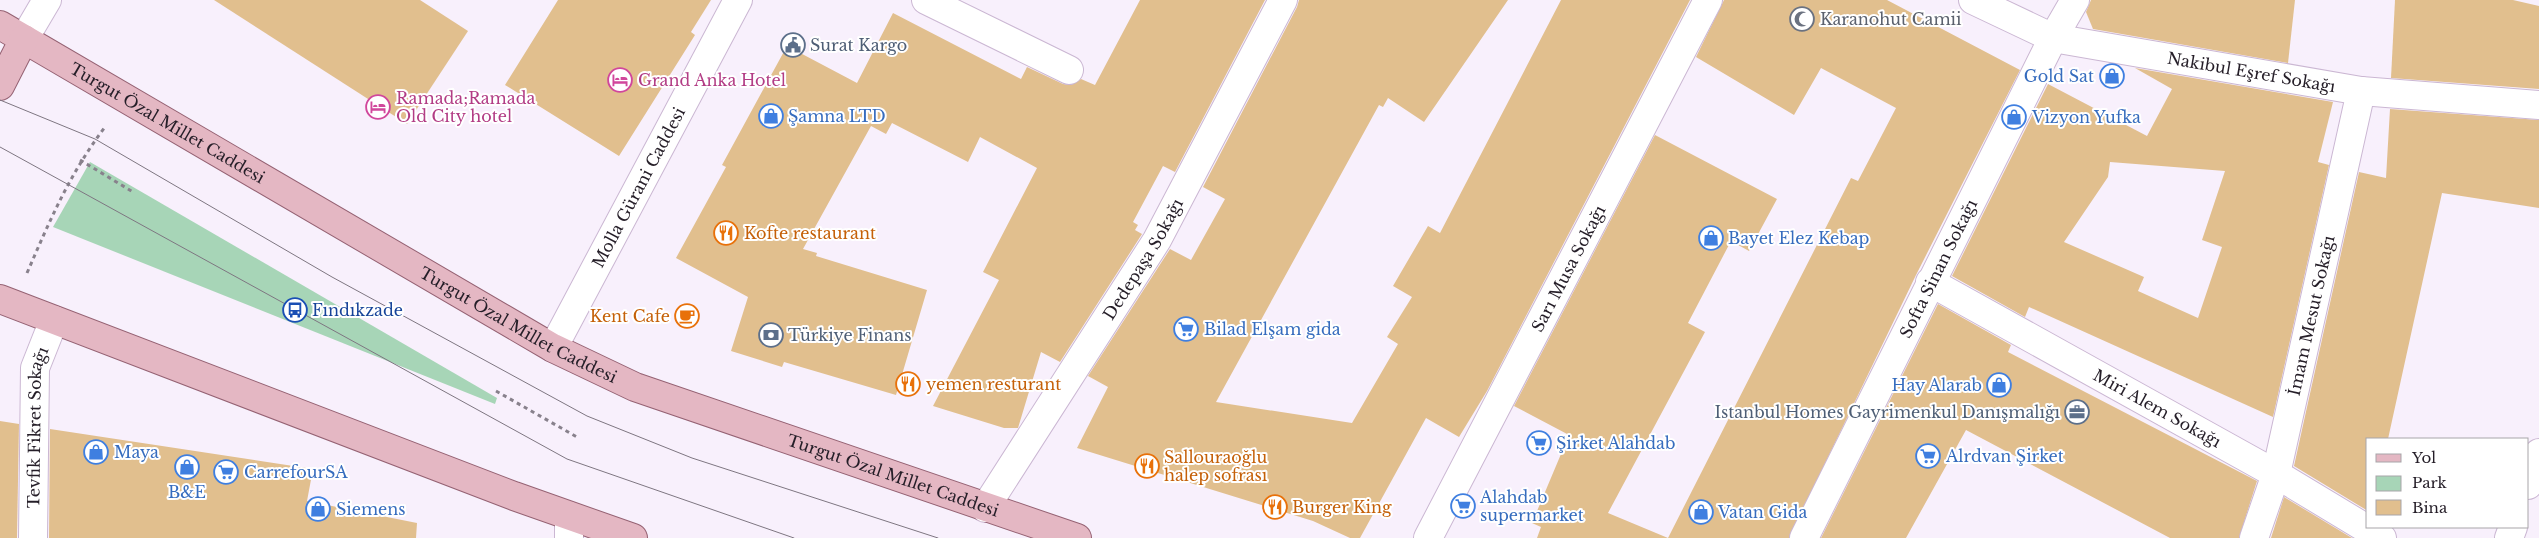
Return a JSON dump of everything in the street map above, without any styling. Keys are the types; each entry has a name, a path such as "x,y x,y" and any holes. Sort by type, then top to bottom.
{"main road":[{"name":"Turgut Özal Millet Caddesi","path":"0,25 553,348 635,387 1077,538"},
{"path":"0,86 24,39"},
{"path":"6,302 569,527 633,538"}],"street":[{"path":"24,39 46,0"},
{"name":"Molla Gürani Caddesi","path":"553,348 738,0"},
{"path":"926,0 1070,70"},
{"name":"Dedepaşa Sokağı","path":"986,508 1157,240 1283,0"},
{"name":"Sarı Musa Sokağı","path":"1428,538 1708,0"},
{"name":"Nakibul Eşref Sokağı","path":"1973,0 2053,38 2361,91 2539,105"},
{"name":"Softa Sinan Sokağı","path":"1804,538 1930,282 2053,38 2075,0"},
{"name":"İmam Mesut Sokağı","path":"2254,538 2276,474 2361,91"},
{"name":"Miri Alem Sokağı","path":"1930,282 2276,474 2382,538"},
{"name":"Tevfik Fikret Sokağı","path":"33,538 35,368 54,320"},
{"path":"2529,482 2539,453"}],"path":[{"path":"6,302 80,160 126,98"},
{"path":"80,160 133,192"},
{"path":"496,391 577,437"}],"green space":[{"path":"90,162 497,398 495,404 53,227"}],"building":[{"path":"214,0 420,0 468,31 407,124"},
{"path":"558,0 711,0 691,32 695,35 619,156 505,85"},
{"path":"1140,0 1265,0 1175,172 1163,166 1133,222 1138,225 1135,230 1142,234 1060,362 1041,352 1018,428 1004,428 933,406 999,280 983,272 1037,168 980,137 968,162 892,123 886,134 871,126 803,249 817,253 816,256 927,290 896,395 784,362 782,367 731,351 748,297 676,258 726,167 722,165 787,46 857,83 893,13 1021,79 1027,67 1063,84 1071,85 1081,79 1095,85"},
{"path":"1299,0 1508,0 1424,122 1388,98 1383,107 1379,105 1216,402 1352,423 1398,344 1387,337 1412,297 1393,286 1428,226 1440,233 1561,0 1690,0 1487,391 1459,437 1426,418 1360,538 1350,538 1313,521 1077,448 1108,387 1088,376 1170,249 1191,260 1225,199 1203,187"},
{"path":"1724,0 1887,0 2020,70 1916,275 1789,538 1668,538 1851,178 1858,181 1896,108 1821,68 1794,115 1696,57"},
{"path":"2091,0 2295,0 2288,63 2093,29 2086,12"},
{"path":"2395,0 2513,0 2539,6 2539,89 2391,78"},
{"path":"2135,68 2333,102 2318,162 2329,165 2273,417 2029,307 2025,317 1952,276 2048,84 2147,136 2172,89","holes":["2110,162 2225,171 2202,240 2222,247 2198,318 2138,291 2144,277 2064,242 2108,177"]},
{"path":"2390,109 2539,120 2539,208 2442,193 2388,438 2366,438 2366,510 2294,466 2359,172 2386,178"},
{"path":"1655,135 1777,199 1749,251 1731,241 1688,323 1705,332 1608,513 1668,538 1537,538 1541,527 1532,523 1569,435 1514,406"},
{"path":"1938,304 2011,345 2008,352 2257,481 2239,538 2170,538 1966,430 1906,538 1821,538"},
{"path":"0,421 19,424 17,538 0,538"},
{"path":"50,429 313,469 307,501 417,523 416,538 49,538"},
{"path":"2284,497 2352,538 2271,538"}],"tram line":[{"path":"0,100 95,139 332,277 587,416 692,458 938,538"},
{"path":"0,147 567,459 794,538"}],"place":[{"name":"Karanohut Camii","path":"1802,19"},
{"name":"Surat Kargo","path":"793,45"},
{"name":"Gold Sat","path":"2112,76"},
{"name":"Grand Anka Hotel","path":"620,80"},
{"name":"Ramada;Ramada Old City hotel","path":"378,107"},
{"name":"Şamna LTD","path":"771,116"},
{"name":"Vizyon Yufka","path":"2014,117"},
{"name":"Kofte restaurant","path":"726,233"},
{"name":"Bayet Elez Kebap","path":"1711,238"},
{"name":"Fındıkzade","path":"295,310"},
{"name":"Kent Cafe","path":"687,316"},
{"name":"Bilad Elşam gida","path":"1186,329"},
{"name":"Türkiye Finans","path":"771,335"},
{"name":"yemen resturant","path":"908,384"},
{"name":"Hay Alarab","path":"1999,385"},
{"name":"Istanbul Homes Gayrimenkul Danışmalığı","path":"2077,412"},
{"name":"Şirket Alahdab","path":"1539,443"},
{"name":"Maya","path":"96,452"},
{"name":"Alrdvan Şirket","path":"1928,456"},
{"name":"Sallouraoğlu halep sofrası","path":"1147,466"},
{"name":"B&E","path":"187,467"},
{"name":"CarrefourSA","path":"226,472"},
{"name":"Alahdab supermarket","path":"1463,506"},
{"name":"Burger King","path":"1275,507"},
{"name":"Siemens","path":"318,509"},
{"name":"Vatan Gida","path":"1701,512"}]}
